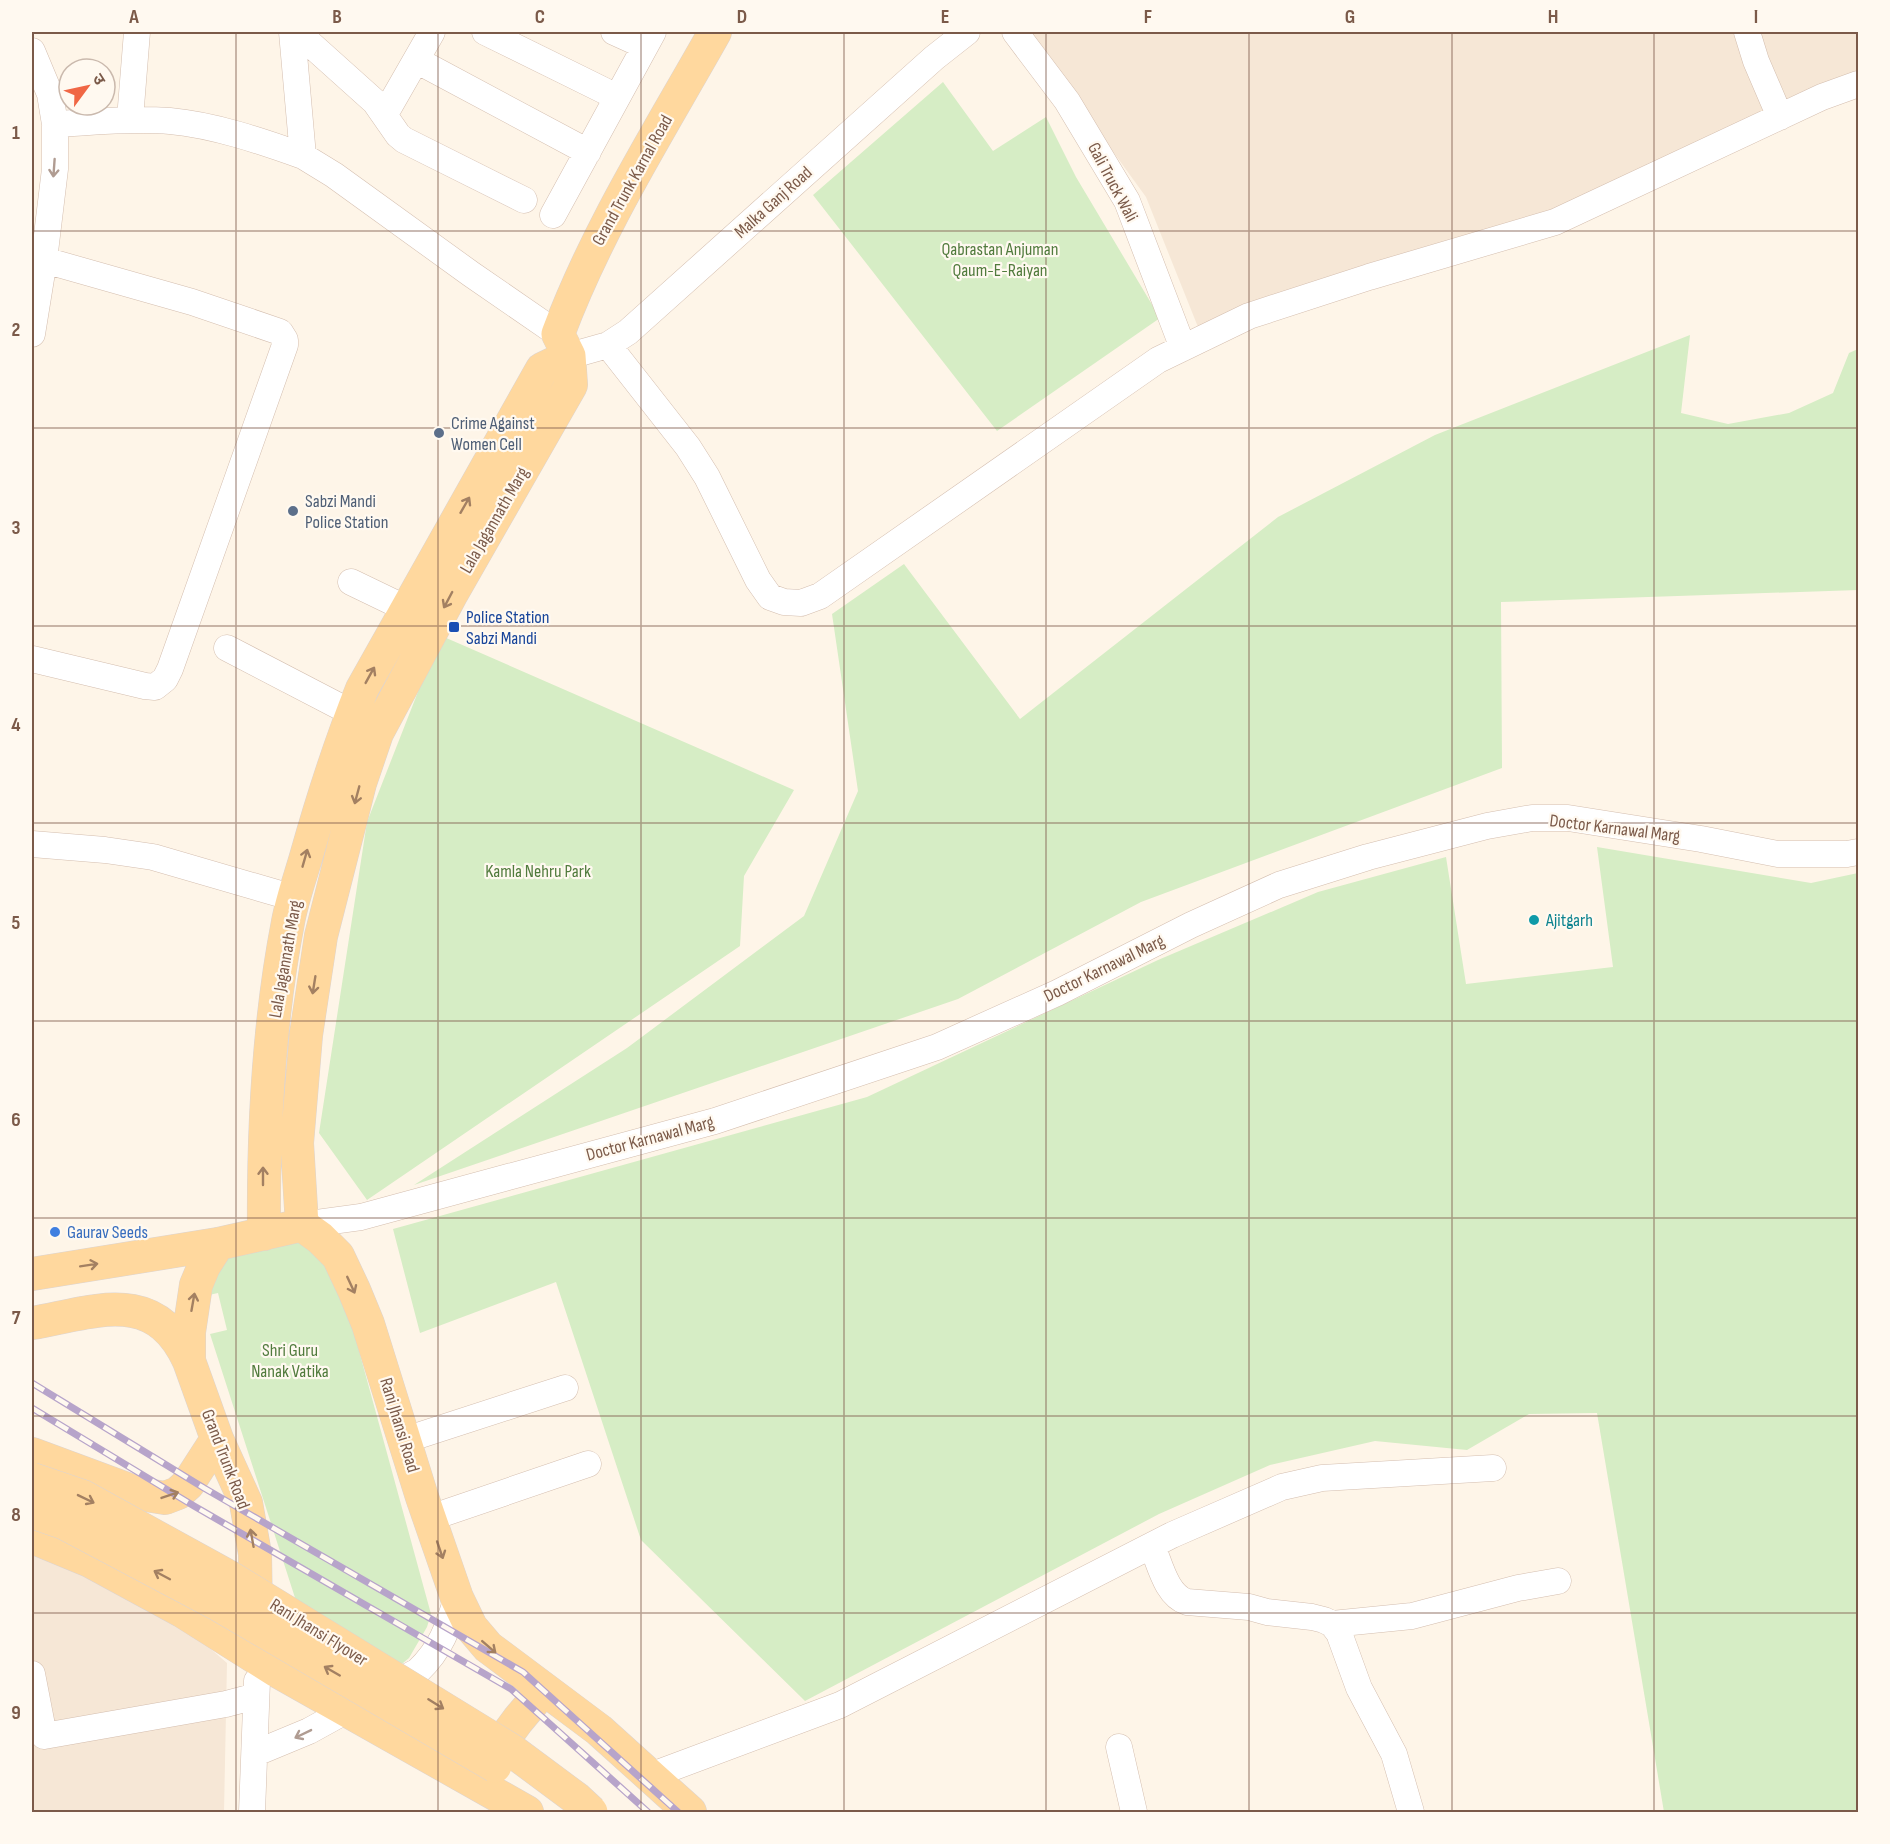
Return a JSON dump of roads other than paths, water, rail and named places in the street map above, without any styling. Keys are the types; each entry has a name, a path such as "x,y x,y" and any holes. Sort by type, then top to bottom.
{"main road":[{"name":"Grand Trunk Karnal Road","path":"564,345 575,288 599,238 715,32"},
{"name":"Lala Jagannath Marg","path":"302,1225 297,1143 306,1035 321,936 357,793 355,734 362,689 542,369 564,345"},
{"name":"Lala Jagannath Marg","path":"355,734 377,733 452,593 571,386 564,345"},
{"name":"Lala Jagannath Marg","path":"264,1234 263,1144 273,1030 288,921 294,898 355,734"},
{"path":"32,1274 218,1244 302,1225"},
{"name":"Rani Jhansi Road","path":"302,1225 320,1238 338,1256 368,1324 457,1599 476,1636 599,1730 690,1812"},
{"name":"Grand Trunk Road","path":"218,1244 204,1266 196,1285 189,1332 189,1361 217,1438 246,1503 255,1554 257,1659"},
{"path":"32,1323 114,1308 138,1311 155,1319 169,1330 181,1344 189,1361"},
{"path":"40,1465 140,1494 165,1498 178,1493 188,1484 217,1438"},
{"name":"Rani Jhansi Flyover","path":"40,1465 82,1496 231,1578 511,1750 591,1812"},
{"name":"Rani Jhansi Flyover","path":"32,1512 64,1523 219,1605 495,1766 560,1812"},
{"path":"32,1537 90,1561 182,1611 257,1659 527,1812"},
{"path":"472,1782 544,1689"}],"street":[{"path":"130,119 137,32"},
{"path":"292,32 303,156"},
{"path":"297,32 375,102 404,140 524,200"},
{"path":"385,114 432,32"},
{"path":"485,32 617,97"},
{"path":"553,215 649,39 614,32"},
{"name":"Malka Ganj Road","path":"564,345 608,345 628,332 967,32"},
{"name":"Gali Truck Wali","path":"1015,32 1067,100 1127,201 1183,348"},
{"path":"1747,32 1756,61 1780,117"},
{"path":"32,51 50,94 55,124 55,169 32,334"},
{"path":"416,60 588,152"},
{"path":"608,345 688,447 706,477 758,580 770,597 784,602 801,603 820,596 1158,360 1249,316 1369,277 1555,222 1822,97 1858,84"},
{"path":"55,124 130,119 172,122 215,129 303,156 334,175 471,274 564,345"},
{"path":"32,659 146,686 155,687 165,679 285,345 280,332 192,302 44,260"},
{"path":"351,582 407,609"},
{"path":"227,648 355,734"},
{"name":"Doctor Karnawal Marg","path":"302,1225 361,1217 715,1121 937,1047 1057,993 1191,925 1279,885 1368,856 1487,826 1533,818 1568,818 1778,854 1858,852"},
{"path":"32,844 105,850 153,857 294,898"},
{"path":"338,1256 361,1217"},
{"path":"405,1440 565,1388"},
{"path":"429,1518 588,1464"},
{"path":"650,1776 840,1705 1152,1546 1282,1487 1322,1478 1493,1468"},
{"path":"1152,1546 1172,1591 1180,1600 1249,1607 1267,1612 1312,1617 1332,1624 1412,1616 1518,1588 1558,1581"},
{"path":"256,1753 291,1740 418,1671 430,1659 446,1633 457,1599"},
{"path":"1332,1624 1339,1633 1359,1688 1394,1754 1411,1812"},
{"name":"Grand Trunk Road","path":"252,1812 256,1753 257,1659"},
{"path":"32,1674 38,1738 226,1704 256,1696"},
{"path":"1119,1747 1134,1812"}],"railway":[{"path":"32,1383 204,1488 523,1672 678,1812"},
{"path":"32,1408 194,1506 511,1689 648,1812"}],"place":[{"name":"Crime Against Women Cell","path":"439,433"},
{"name":"Sabzi Mandi Police Station","path":"293,511"},
{"name":"Police Station Sabzi Mandi","path":"454,627"},
{"name":"Ajitgarh","path":"1534,920"},
{"name":"Gaurav Seeds","path":"55,1232"}],"park label":[{"name":"Qabrastan Anjuman Qaum-E-Raiyan","path":"1000,259"},
{"name":"Kamla Nehru Park","path":"538,871"},
{"name":"Shri Guru Nanak Vatika","path":"290,1360"}]}
